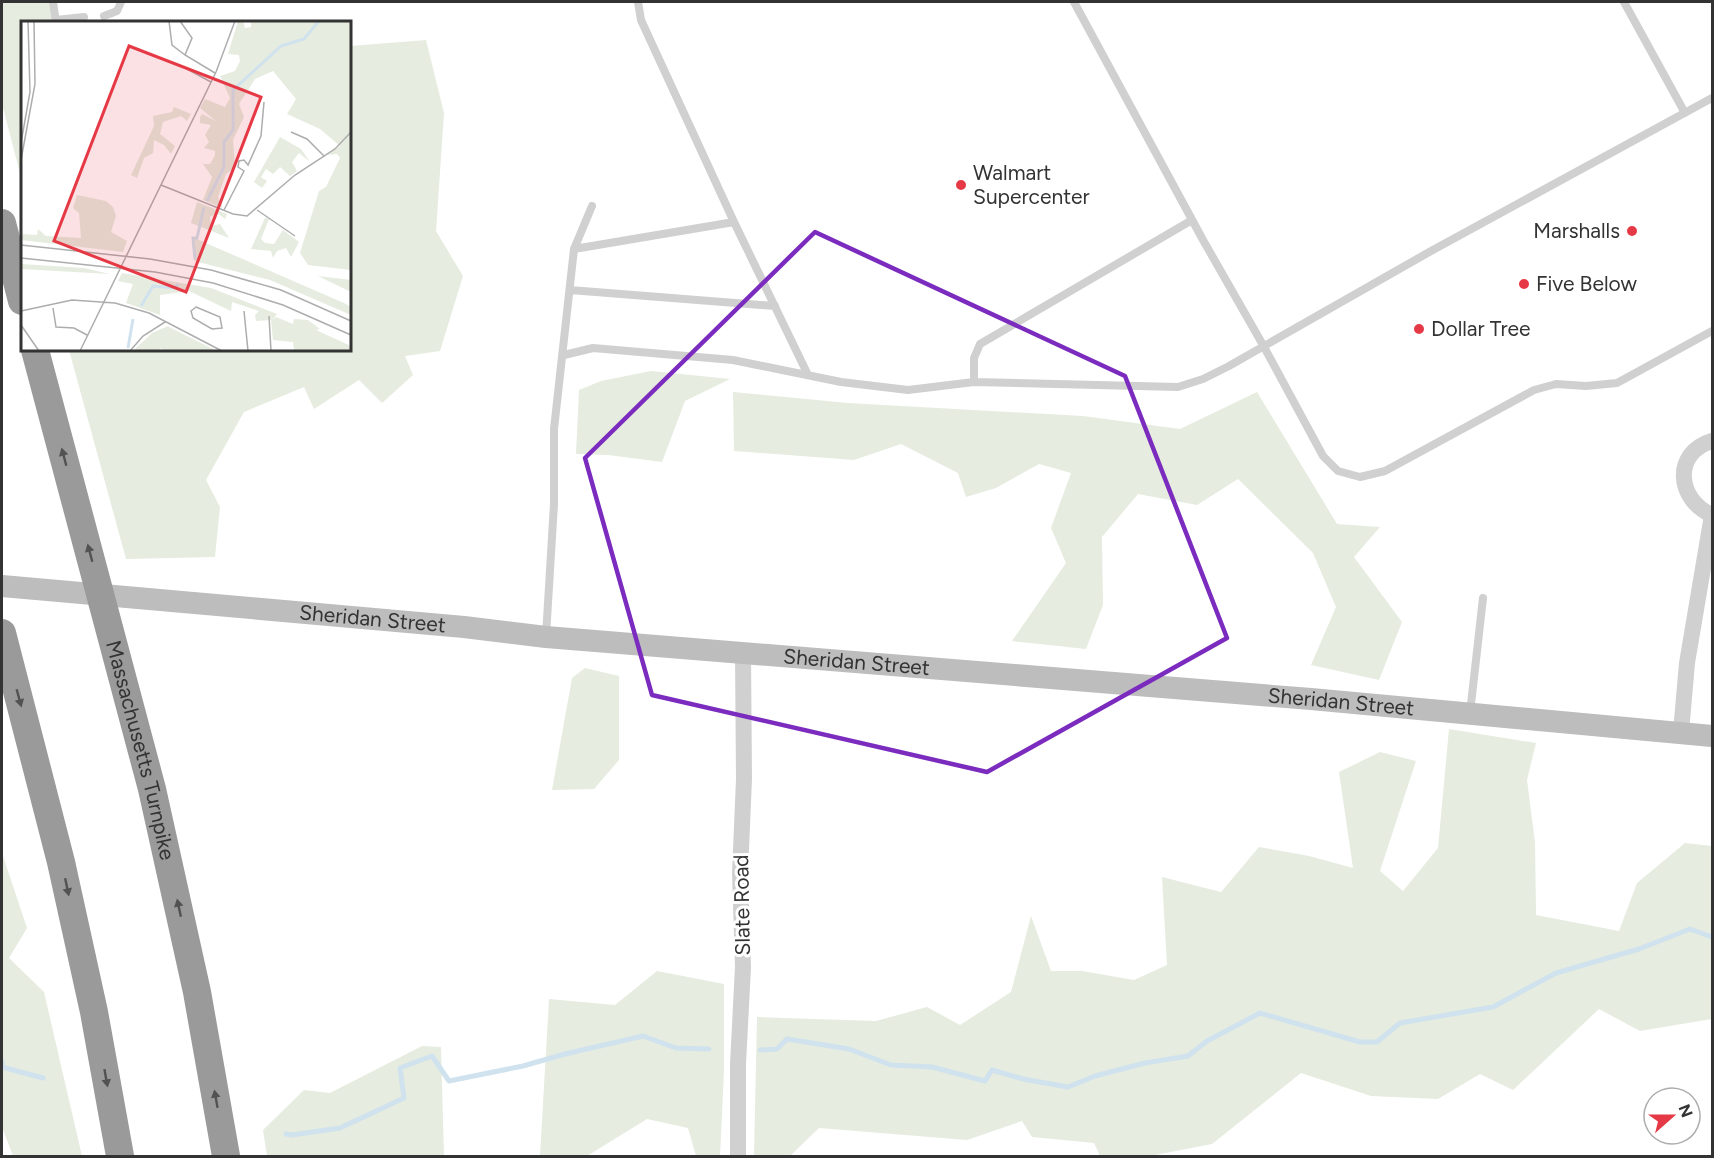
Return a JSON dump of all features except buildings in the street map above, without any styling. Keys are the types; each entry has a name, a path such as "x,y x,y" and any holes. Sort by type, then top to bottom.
{"highway":[{"path":"2,223 21,298"},
{"name":"Massachusetts Turnpike","path":"35,351 152,789 197,992 226,1156"},
{"path":"3,637 61,862 94,1012 120,1156"}],"street":[{"path":"1680,732 1690,640 1712,515 1700,509 1691,500 1685,488 1684,475 1687,462 1694,451 1704,443 1713,441"},
{"name":"Sheridan Street","path":"2,586 464,627 546,637 1713,736"},
{"name":"Slate Road","path":"738,1156 738,1064 743,967 740,873 744,779 743,652"}],"lane":[{"path":"53,2 56,21 84,17"},
{"path":"104,16 117,11 121,2"},
{"path":"638,2 641,20 734,222 808,375"},
{"path":"1074,2 1323,456 1338,471 1360,477 1385,471 1534,390 1556,384 1586,386 1617,383 1713,331"},
{"path":"1624,2 1685,113"},
{"path":"564,355 593,348 734,360 841,382 908,390 974,382 1178,387 1203,380 1413,261 1713,98"},
{"path":"546,637 554,504 554,429 574,249 592,207"},
{"path":"974,382 974,358 980,344 1192,220"},
{"path":"574,249 734,222"},
{"path":"570,290 775,306"},
{"path":"1470,714 1484,598"}],"highlighted area":[{"path":"815,232 1125,376 1227,638 987,772 652,695 585,458"}],"shaded area":[{"path":"2,2 52,2 54,21 21,21 21,177 2,104"},
{"path":"426,40 444,113 436,231 463,276 440,351 405,356 413,375 382,403 359,380 314,409 304,387 244,412 206,480 220,507 215,557 126,559 69,351 351,351 351,46"},
{"path":"651,371 730,379 685,401 662,462 608,455 576,454 579,390 601,381"},
{"path":"733,392 848,403 1083,416 1180,429 1257,392 1337,524 1380,527 1354,557 1402,622 1379,680 1311,665 1336,607 1313,553 1238,479 1197,505 1138,494 1102,537 1103,605 1086,649 1012,641 1066,563 1051,528 1071,473 1039,464 996,488 966,497 958,473 901,444 854,460 734,451"},
{"path":"585,668 619,676 619,760 594,789 552,790 572,678"},
{"path":"1449,729 1536,743 1527,780 1535,842 1536,915 1619,931 1637,883 1685,843 1712,846 1712,1019 1640,1031 1599,1009 1513,1090 1480,1074 1438,1099 1371,1096 1301,1073 1212,1144 1150,1156 1100,1156 1094,1143 1032,1137 1022,1121 967,1140 819,1128 790,1156 754,1156 757,1017 876,1021 927,1007 960,1025 1011,992 1031,916 1051,971 1082,971 1134,980 1167,965 1162,877 1221,892 1259,847 1309,856 1353,868 1339,772 1380,752 1416,761 1380,871 1403,891 1438,848"},
{"path":"2,853 27,928 9,958 44,992 82,1156 13,1156 2,1127"},
{"path":"657,971 724,984 724,1071 720,1156 696,1156 688,1128 647,1119 587,1156 540,1156 549,999 615,1005"},
{"path":"422,1046 441,1047 444,1156 267,1156 263,1130 304,1090 330,1093"}],"waterway":[{"path":"760,1050 777,1049 787,1039 849,1049 891,1065 932,1067 985,1081 992,1070 1023,1079 1068,1087 1095,1076 1145,1063 1188,1056 1207,1041 1260,1013 1360,1042 1377,1042 1400,1023 1493,1007 1556,973 1639,949 1690,929 1712,937"},
{"path":"286,1134 340,1128 404,1098 400,1068 432,1056 449,1081 523,1066 643,1036 676,1048 709,1049"},
{"path":"2,1061 2,1067 43,1078"}],"place":[{"name":"Walmart Supercenter","path":"961,185"},
{"name":"Marshalls","path":"1632,231"},
{"name":"Five Below","path":"1524,284"},
{"name":"Dollar Tree","path":"1419,329"}]}
